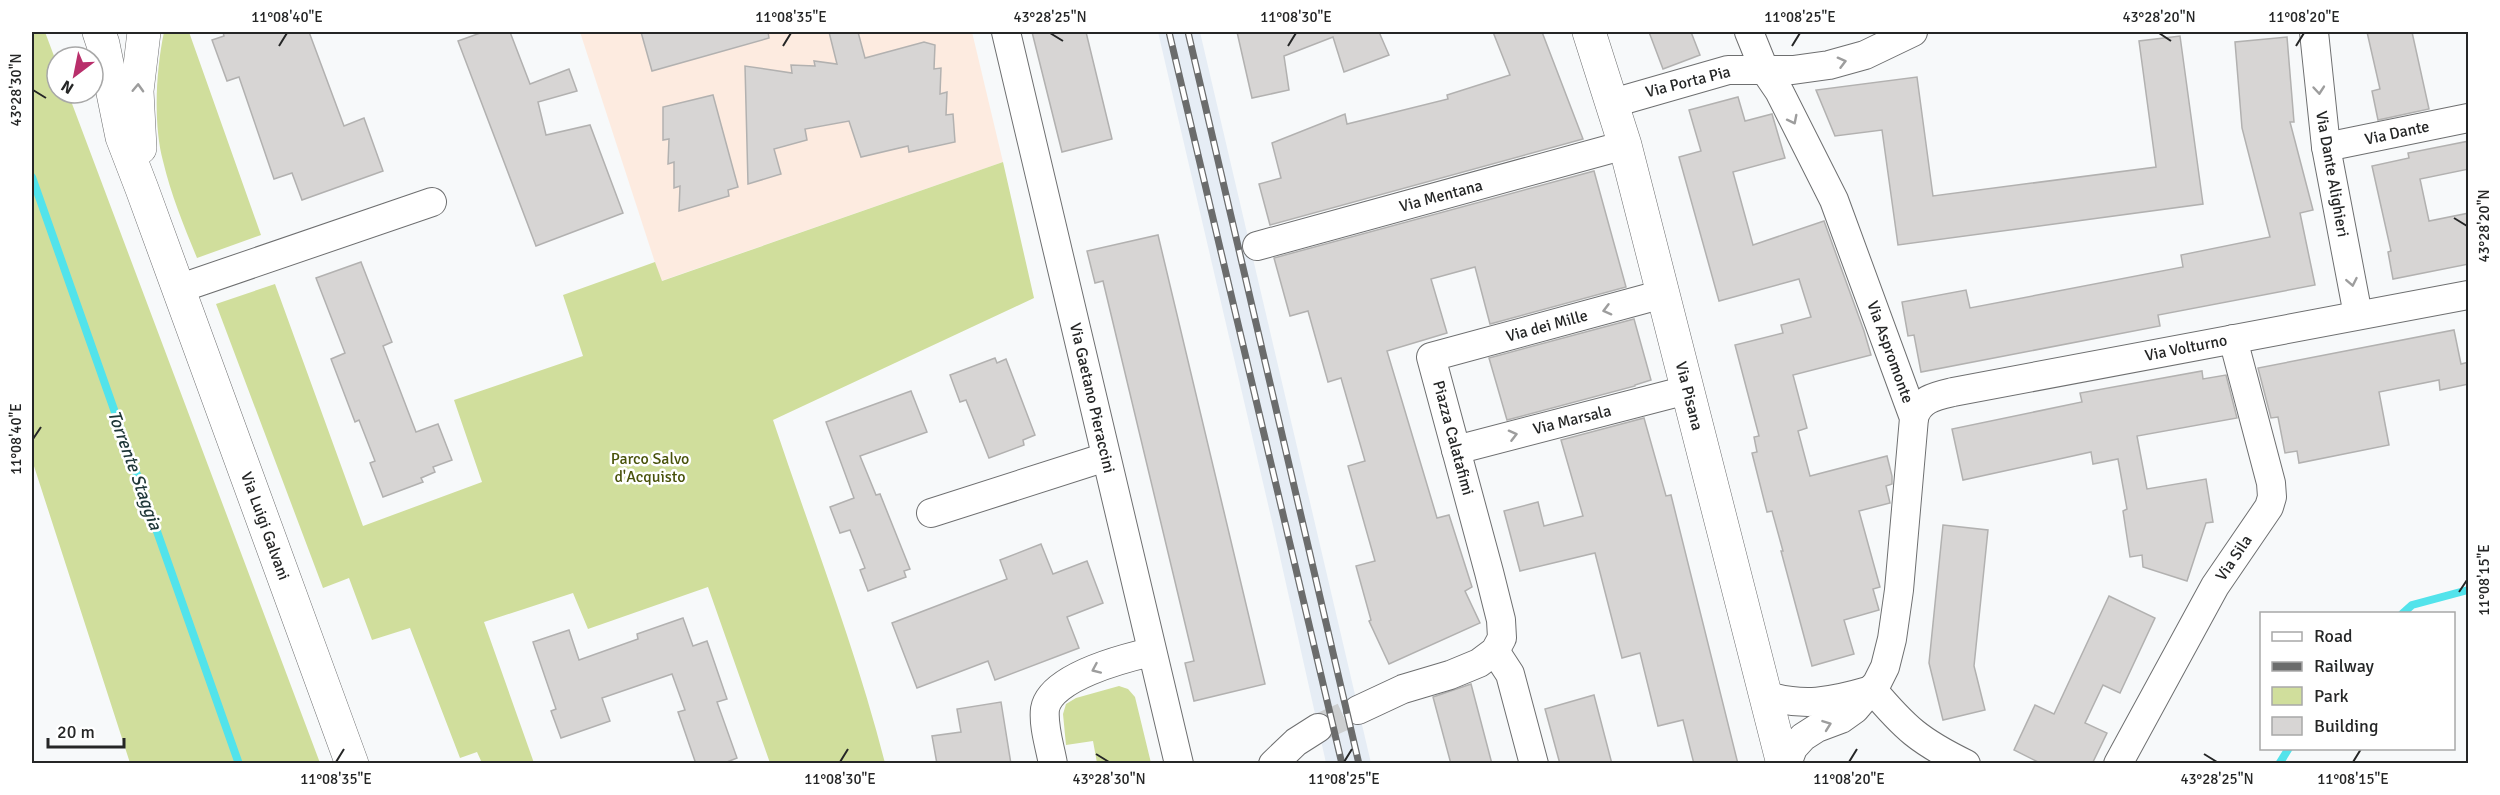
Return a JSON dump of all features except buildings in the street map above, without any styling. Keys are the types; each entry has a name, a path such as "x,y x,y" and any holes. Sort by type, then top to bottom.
{"main road":[{"name":"Via Luigi Galvani","path":"99,32 122,137 352,764"},
{"name":"Via Luigi Galvani","path":"142,189 137,91 144,32"},
{"name":"Via Pisana","path":"1589,32 1625,146 1765,695 1785,764"}],"street":[{"name":"Via Gaetano Pieraccini","path":"1006,32 1179,764"},
{"name":"Via Aspromonte","path":"1749,32 1764,69 1779,91 1834,200 1914,417 1893,639 1885,667 1872,689 1850,713 1803,737 1793,748 1785,764"},
{"name":"Via Porta Pia","path":"1613,103 1719,72 1807,69 1844,62 1865,55 1913,32"},
{"name":"Via Dante Alighieri","path":"2314,32 2326,147 2358,315"},
{"name":"Via Dante","path":"2326,147 2469,118"},
{"name":"Via Mentana","path":"1257,246 1625,146"},
{"path":"178,289 432,202"},
{"name":"Via dei Mille","path":"1431,357 1663,294"},
{"name":"Via Volturno","path":"1914,417 1917,408 1926,400 1953,392 2469,295"},
{"name":"Via Sila","path":"2118,764 2215,586 2271,503 2271,483 2233,339"},
{"name":"Piazza Calatafimi","path":"1431,357 1502,628 1502,638 1495,651"},
{"name":"Via Marsala","path":"1456,450 1687,390"},
{"path":"931,513 1106,458"},
{"path":"1359,710 1403,689 1461,671 1485,660 1495,651 1510,674 1534,764"},
{"path":"1053,764 1045,710 1055,692 1072,680 1104,665 1152,652"},
{"path":"1765,695 1792,702 1818,703 1872,689 1913,733 1937,750 1966,764"},
{"path":"1273,764 1296,742 1318,728"}],"shaded area":[{"path":"580,32 972,32 1003,162 661,281"},
{"path":"1158,32 1200,32 1371,763 1326,763"}],"green space":[{"path":"32,32 45,32 50,45 45,45 45,105 73,105 320,763 130,763 32,460"},
{"path":"164,32 189,32 261,235 197,258 166,174 160,146 157,96"},
{"name":"Parco Salvo d'Acquisto","path":"1003,162 1034,298 773,420 846,633 885,763 770,763 708,587 588,629 573,593 484,622 534,763 482,763 477,752 460,758 410,628 372,640 349,578 323,588 216,304 275,284 363,526 482,482 454,400 583,356 563,295 655,262 662,281"},
{"path":"1119,686 1128,689 1135,697 1151,763 1097,763 1093,741 1066,745 1063,714 1066,704 1076,698"}],"waterway":[{"name":"Torrente Staggia","path":"32,177 239,764"},
{"name":"Torrente Staggia","path":"2404,612 2412,605 2468,590"},
{"name":"Torrente Staggia","path":"2279,764 2288,750"}],"tunnel":[{"path":"1318,728 1358,710"}],"railway":[{"path":"1169,32 1342,764"},
{"path":"1188,32 1359,764"}]}
